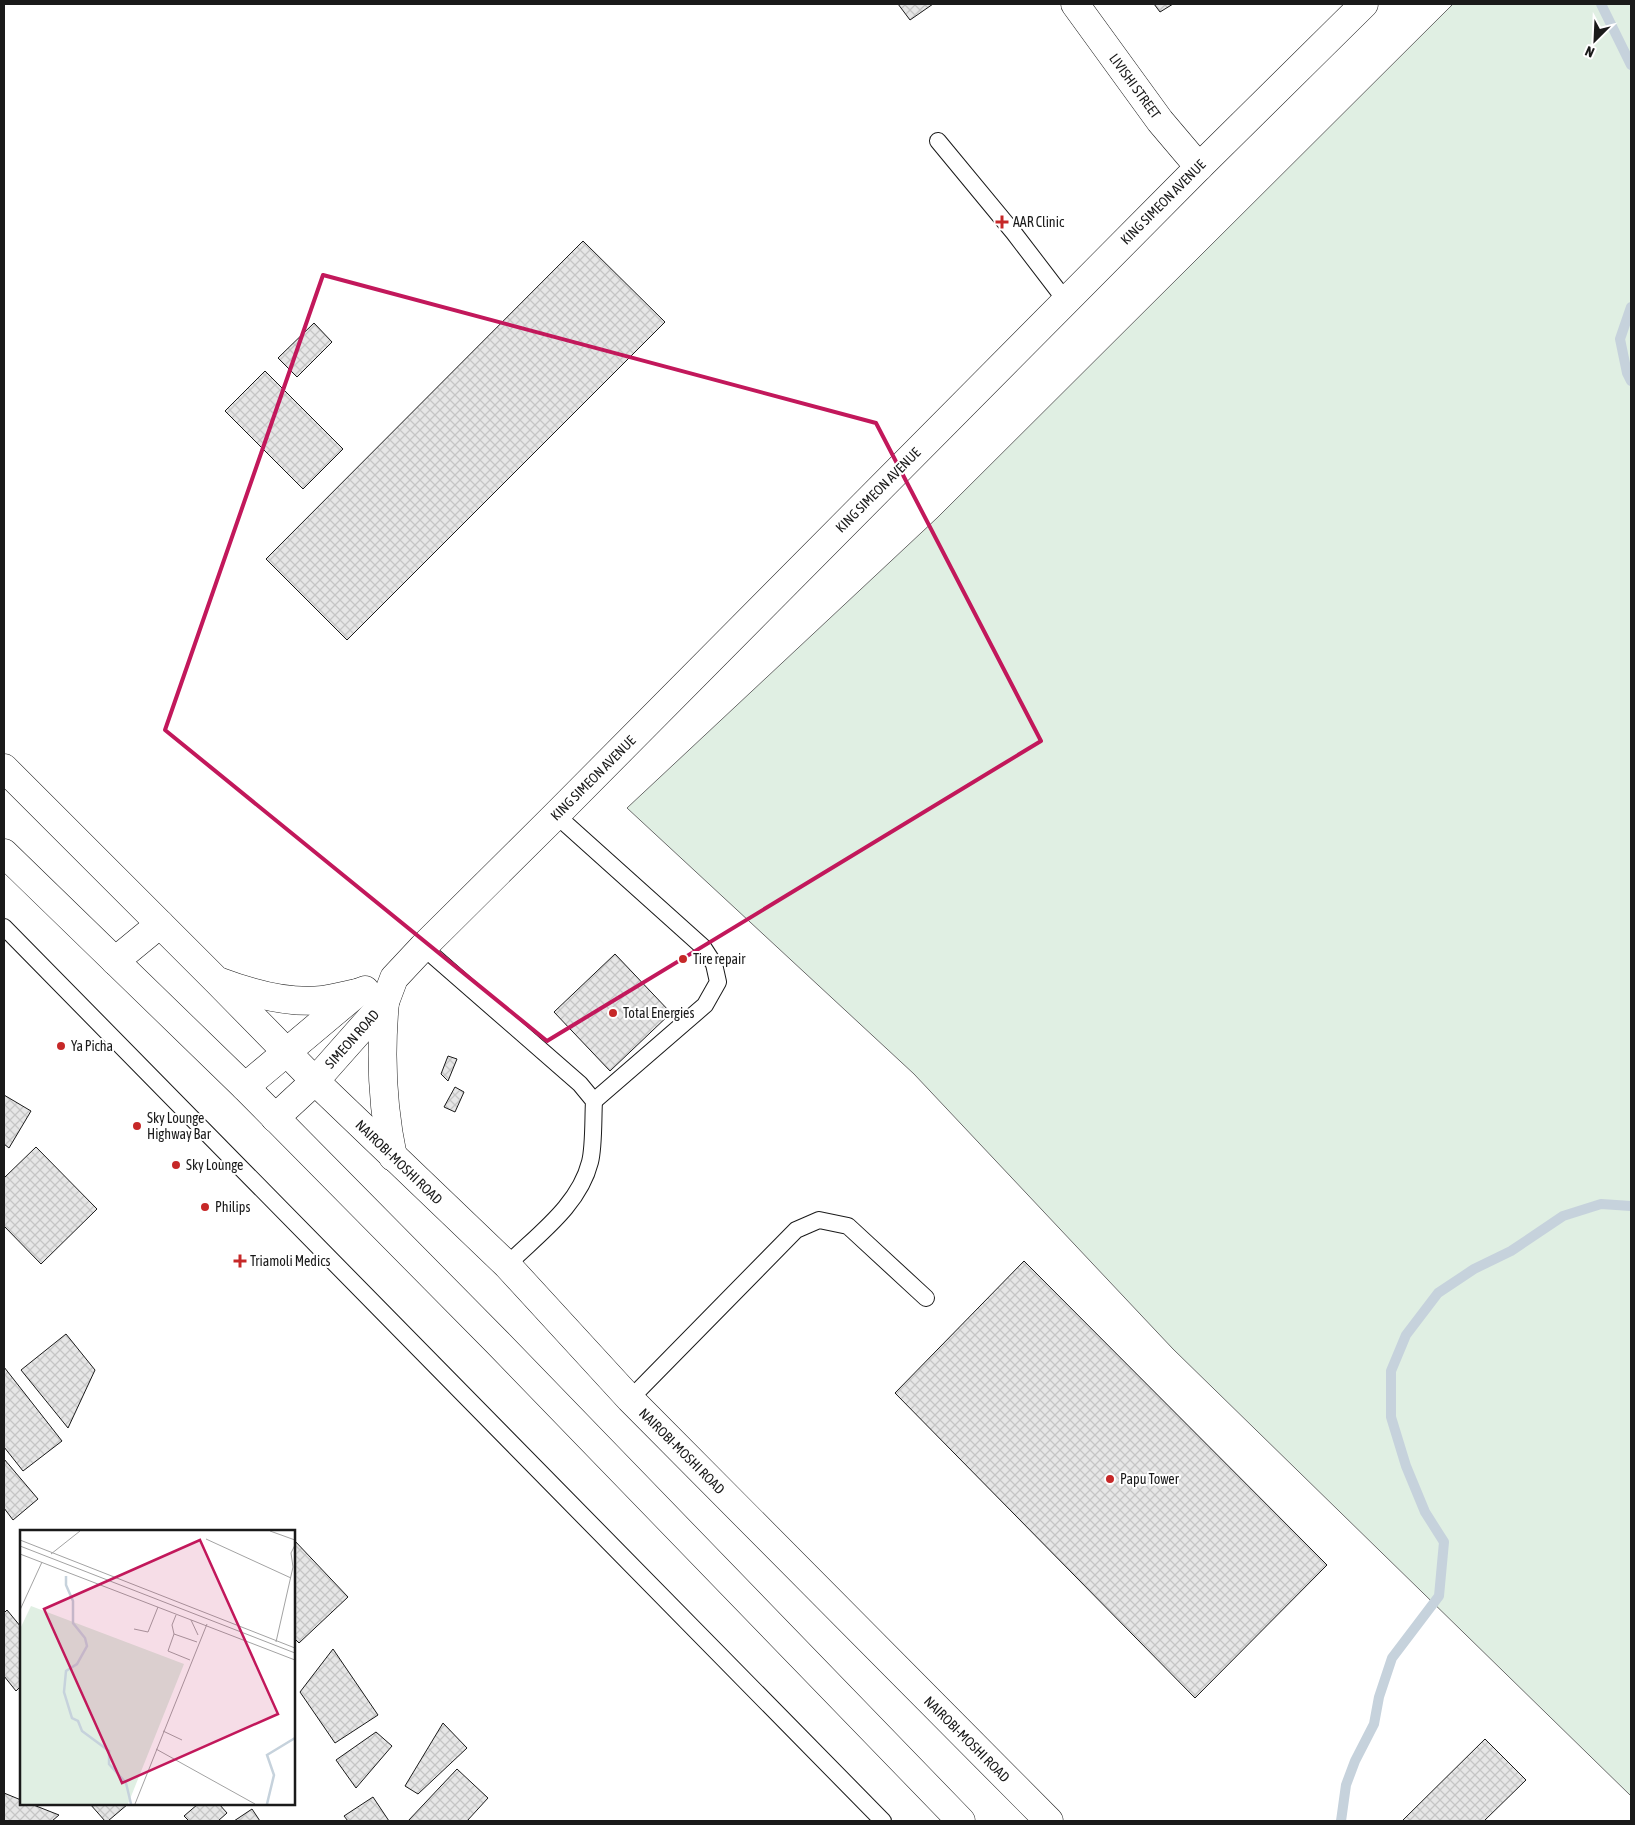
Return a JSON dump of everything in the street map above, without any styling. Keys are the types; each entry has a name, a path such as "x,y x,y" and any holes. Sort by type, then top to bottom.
{"main road":[{"name":"LIVISHI STREET","path":"1075,4 1160,121 1199,167"},
{"name":"KING SIMEON AVENUE","path":"389,990 422,947 556,815 1199,167 1364,4"},
{"name":"NAIROBI-MOSHI ROAD","path":"4,768 315,1081 507,1265 630,1399 1050,1821"},
{"path":"4,853 245,1087 497,1342 961,1821"},
{"path":"115,961 160,924"},
{"path":"217,981 243,990 285,1000 322,1000 357,993"},
{"path":"389,990 381,1044 386,1124 393,1157"},
{"name":"SIMEON ROAD","path":"245,1087 357,993 389,990"},
{"name":"SIMEON ROAD","path":"275,1118 315,1081 389,990"}],"lane":[{"path":"938,140 1014,233 1066,301"},
{"path":"556,815 703,947 714,964 718,982 705,1006 594,1101"},
{"path":"4,927 883,1821"},
{"path":"422,947 580,1084 594,1101 590,1162 580,1188 566,1208 507,1265"},
{"path":"630,1399 796,1230 819,1220 848,1226 926,1298"}],"highlighted area":[{"path":"323,275 876,423 1041,741 547,1041 165,730"}],"green space":[{"path":"1453,4 1631,4 1631,1796 1173,1349 914,1074 627,808 937,518"}],"building":[{"path":"898,4 933,4 910,20"},
{"path":"1154,4 1173,4 1160,12"},
{"path":"583,241 665,322 347,640 266,559"},
{"path":"314,323 332,342 297,377 278,358"},
{"path":"265,371 343,449 303,489 225,411"},
{"name":"Total Energies","path":"615,954 671,1013 610,1071 554,1012"},
{"path":"448,1056 457,1059 448,1081 441,1074"},
{"path":"455,1087 464,1092 455,1112 444,1107"},
{"path":"4,1095 31,1111 9,1148 4,1144"},
{"path":"36,1147 97,1209 41,1264 4,1226 4,1178"},
{"name":"Papu Tower","path":"1024,1261 1327,1565 1195,1698 895,1393"},
{"path":"66,1334 95,1370 68,1428 21,1370"},
{"path":"4,1367 62,1441 23,1471 4,1447"},
{"path":"4,1459 38,1499 13,1520 4,1508"},
{"path":"295,1541 348,1597 299,1643 295,1639"},
{"path":"7,1610 20,1626 20,1687 16,1691 4,1676 4,1613"},
{"path":"333,1649 378,1715 335,1743 300,1692"},
{"path":"443,1723 467,1748 418,1794 405,1786"},
{"path":"376,1732 392,1746 356,1788 336,1760"},
{"path":"1485,1739 1526,1780 1484,1821 1402,1821"},
{"path":"457,1769 488,1798 467,1821 408,1821"},
{"path":"4,1793 20,1800 20,1805 34,1805 59,1815 52,1821 4,1821"},
{"path":"373,1797 389,1821 348,1821 344,1816"},
{"path":"91,1805 127,1805 108,1821 105,1821"},
{"path":"197,1805 220,1805 227,1813 218,1821 189,1821 184,1816"},
{"path":"252,1809 260,1821 234,1821"}],"waterway":[{"path":"1601,4 1631,65"},
{"path":"1631,307 1620,339 1627,373 1631,381"},
{"path":"1341,1821 1346,1785 1355,1761 1374,1724 1379,1697 1392,1658 1439,1596 1444,1542 1425,1512 1406,1466 1391,1417 1391,1371 1406,1335 1438,1293 1474,1269 1511,1251 1563,1216 1601,1204 1631,1206"}],"place":[{"name":"AAR Clinic","path":"1002,222"},
{"name":"Tire repair","path":"683,959"},
{"name":"Total Energies","path":"613,1013"},
{"name":"Ya Picha","path":"61,1046"},
{"name":"Sky Lounge Highway Bar","path":"137,1126"},
{"name":"Sky Lounge","path":"176,1165"},
{"name":"Philips","path":"205,1207"},
{"name":"Triamoli Medics","path":"240,1261"},
{"name":"Papu Tower","path":"1110,1479"}]}
